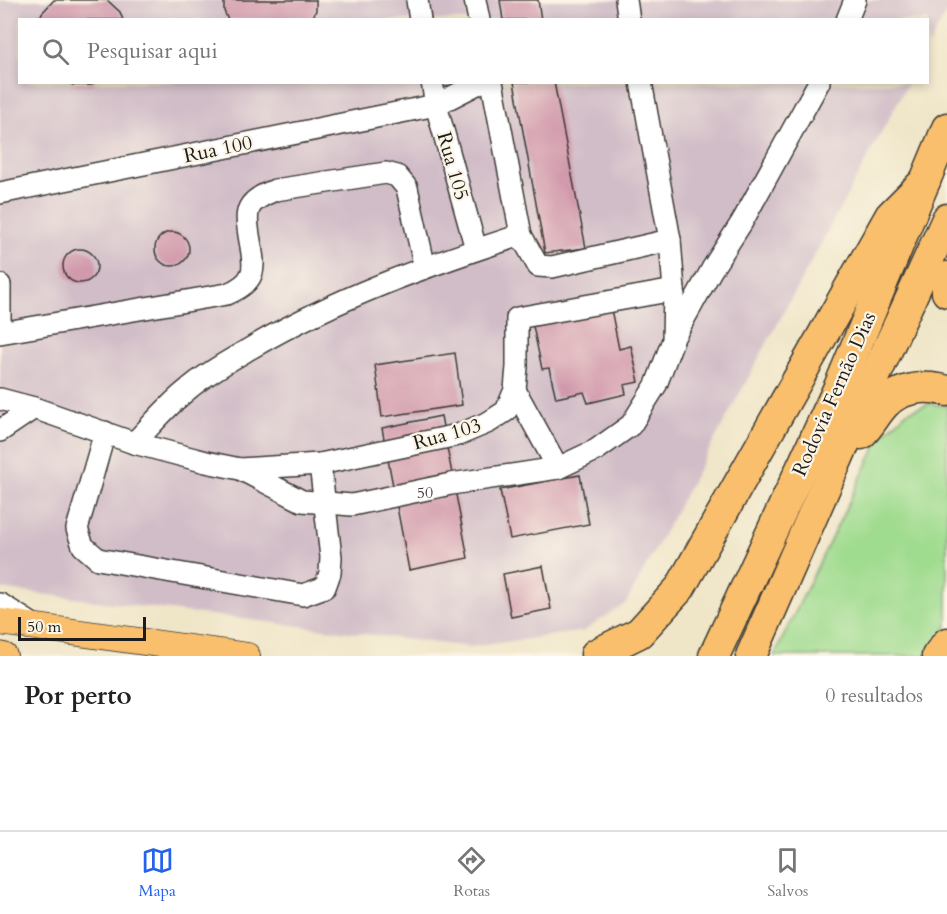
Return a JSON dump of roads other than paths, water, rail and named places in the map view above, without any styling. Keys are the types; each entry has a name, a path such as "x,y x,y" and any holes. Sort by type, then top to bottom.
{"highway":[{"name":"Rodovia Fernão Dias","path":"714,656 835,396 947,128"},
{"path":"593,655 639,633 680,588 890,216 925,181"},
{"name":"Rodovia Fernão Dias","path":"751,656 947,219"},
{"path":"947,277 947,292"},
{"path":"841,451 865,431 886,402 910,390 932,387 947,391"},
{"path":"937,656 947,643"}],"main road":[{"path":"0,622 247,656"}],"lane":[{"path":"417,0 420,18"},
{"path":"475,0 479,18"},
{"path":"626,0 629,18"},
{"path":"848,18 855,0"},
{"name":"Rua 105","path":"432,84 435,105 476,249"},
{"name":"Rua 100","path":"0,193 435,105 478,84"},
{"path":"492,84 521,235 538,266 552,267 670,240"},
{"name":"Rua 103","path":"641,84 670,240 674,290 673,340"},
{"name":"Rua 103","path":"240,468 302,501 352,505 451,484 558,468 596,450 631,425 656,385 673,340 712,269 742,222 818,84"},
{"path":"0,285 0,332 227,294 242,288 249,282 254,270 247,216 251,205 260,197 275,190 386,173 398,176 407,188 425,268"},
{"path":"134,443 186,390 275,334 359,292 521,235"},
{"name":"Rua 103","path":"0,399 34,408 134,443 206,462 240,468 320,464 458,435 489,422 506,411 515,390 517,318 674,290"},
{"path":"515,390 558,468"},
{"path":"0,431 34,408"},
{"path":"105,432 76,529 83,546 98,559 303,596 325,587 330,573 326,503 320,464"},
{"path":"0,604 39,628"}]}
